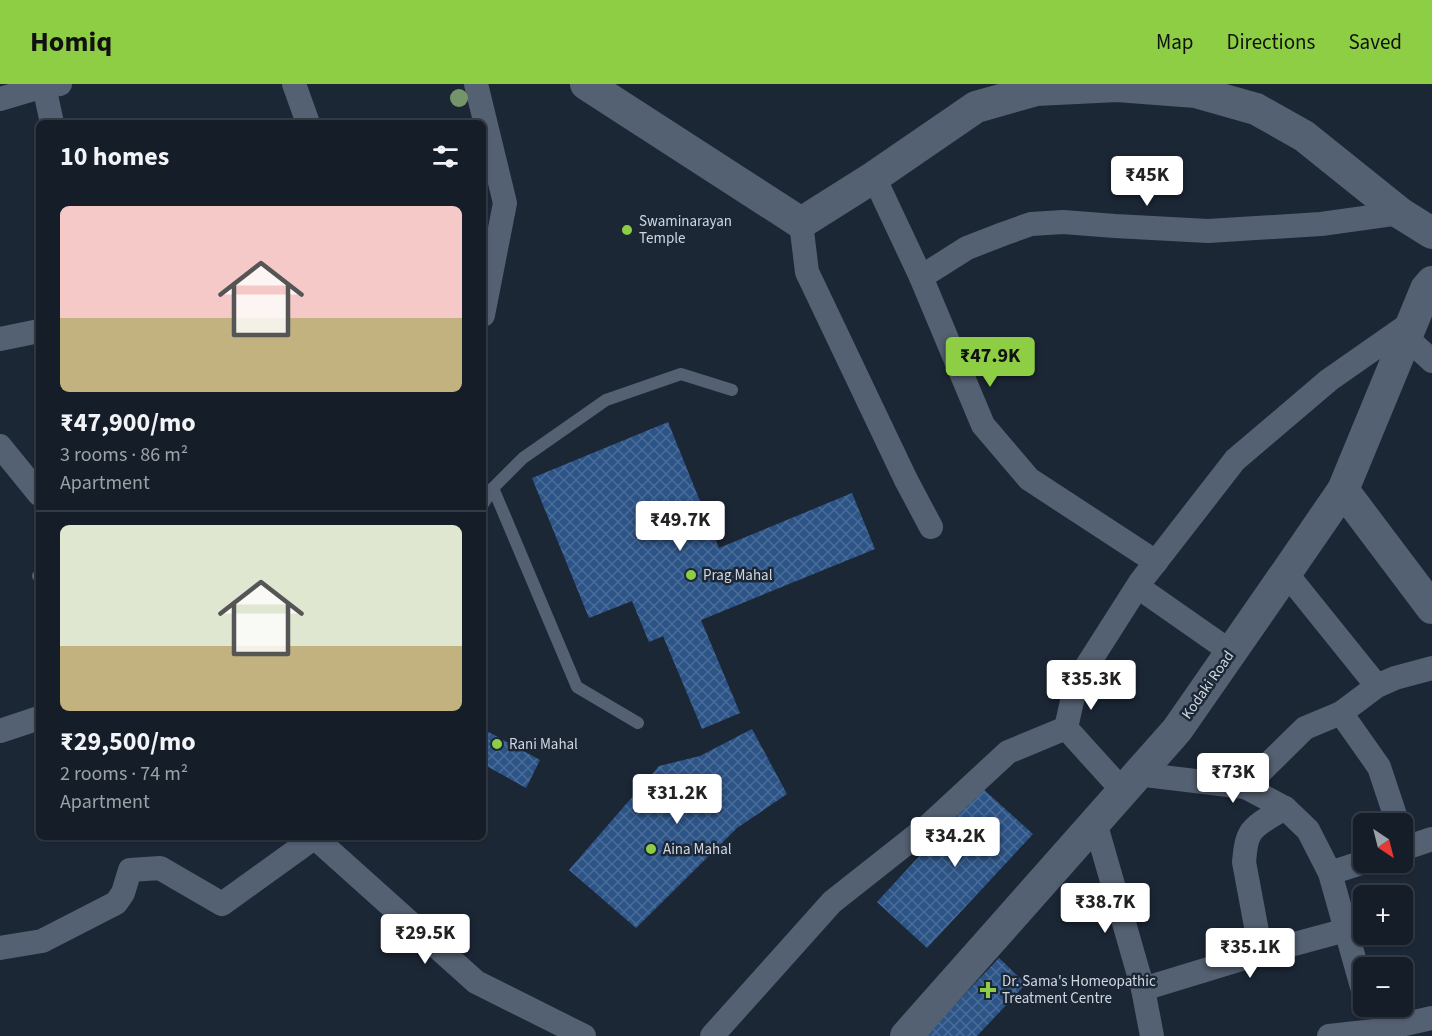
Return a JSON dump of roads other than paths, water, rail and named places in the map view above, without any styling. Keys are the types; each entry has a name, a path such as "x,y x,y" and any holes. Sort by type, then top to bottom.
{"street":[{"path":"294,84 307,120"},
{"path":"476,84 485,120"},
{"path":"586,84 801,223"},
{"path":"0,99 52,85 52,120"},
{"path":"801,223 874,177 976,107 1036,90 1117,86 1196,92 1256,109 1304,136 1400,213 1432,233"},
{"path":"486,125 505,203 486,300"},
{"path":"874,177 921,277 983,425 1029,479 1156,562"},
{"path":"921,277 968,248 1030,224 1063,222 1208,231 1321,224 1400,213"},
{"path":"801,223 807,273 906,480 931,527"},
{"name":"Kodaki Road","path":"906,1036 1176,730 1231,652 1343,490 1426,289 1432,282"},
{"path":"1066,728 1076,683 1138,587 1235,460 1329,380 1409,330 1432,361"},
{"path":"0,339 36,332"},
{"path":"0,447 36,490"},
{"path":"1343,490 1432,608"},
{"path":"1286,573 1377,686"},
{"path":"1138,587 1231,652"},
{"path":"1245,787 1305,728 1341,713 1377,686 1395,678 1432,668"},
{"path":"1341,713 1379,767 1394,813"},
{"path":"0,731 36,719"},
{"path":"1066,728 1130,782 1245,787 1285,808 1308,830 1330,873 1354,957"},
{"path":"712,1036 832,902 927,827 1008,752 1066,728"},
{"path":"1261,953 1244,862 1245,848 1250,833 1267,818 1285,808"},
{"path":"1095,822 1143,989 1152,1036"},
{"path":"1413,842 1432,839"},
{"path":"0,948 42,941 116,903 123,893 130,870 160,868 222,904 313,840"},
{"path":"319,840 476,982 584,1036"},
{"path":"1330,873 1353,866"},
{"path":"1143,989 1346,930"},
{"path":"1370,1017 1374,1034"},
{"path":"1329,1036 1374,1034 1432,1018"}],"lane":[{"path":"486,499 493,488 523,458 606,400 681,374 732,390"},
{"path":"493,488 577,687 638,723"}],"place":[{"name":"Swaminarayan Temple","path":"627,230"},
{"name":"Prag Mahal","path":"691,575"},
{"name":"Rani Mahal","path":"497,744"},
{"name":"Aina Mahal","path":"651,849"},
{"name":"Dr. Sama's Homeopathic Treatment Centre","path":"988,990"}]}
